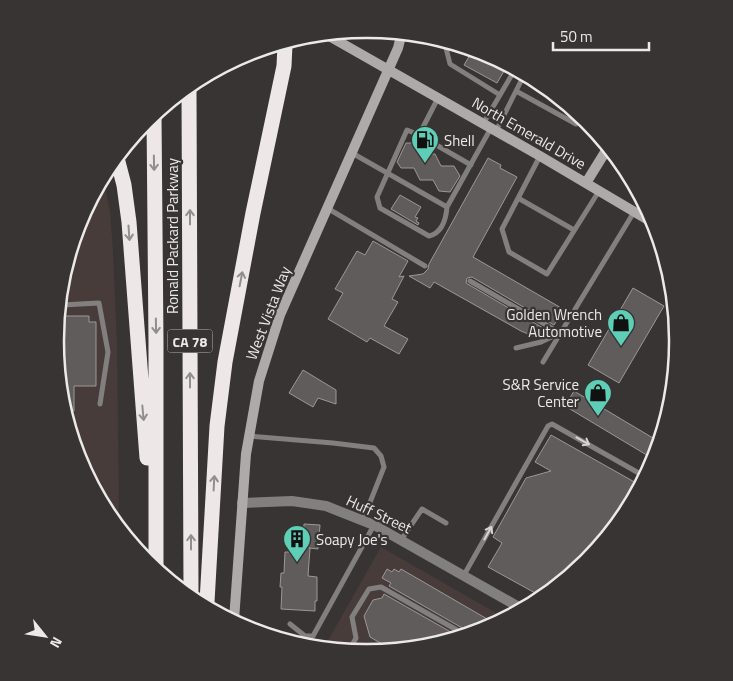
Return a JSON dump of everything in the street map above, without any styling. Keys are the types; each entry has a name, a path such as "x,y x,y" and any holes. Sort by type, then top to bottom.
{"highway":[{"path":"207,598 217,426 225,362 253,213 284,66 285,49"},
{"name":"Ronald Packard Parkway","path":"189,95 191,587"},
{"name":"Ronald Packard Parkway","path":"154,124 156,558"},
{"path":"119,166 124,185 128,222 155,558"}],"main road":[{"name":"North Emerald Drive","path":"335,39 642,216"},
{"name":"West Vista Way","path":"234,613 249,436 259,381 280,315 400,39"},
{"path":"586,183 604,152"}],"street":[{"name":"Huff Street","path":"242,503 292,501 326,506 374,525 515,605"}],"lane":[{"path":"446,48 450,64 500,95"},
{"path":"490,128 500,95 512,75"},
{"path":"471,165 407,130 377,197 380,208 429,236 435,234 446,221 448,207 471,165 490,128 521,80"},
{"path":"516,91 576,124 577,123"},
{"path":"419,135 438,98"},
{"path":"351,153 448,207"},
{"path":"540,156 502,229 509,252 547,274 599,191"},
{"path":"518,198 574,230"},
{"path":"327,208 425,266"},
{"path":"543,362 634,211"},
{"path":"470,281 560,333"},
{"path":"66,305 99,303 108,352 100,404"},
{"path":"516,348 541,342 560,333"},
{"path":"464,575 548,426 552,424 639,473"},
{"path":"249,436 333,442 374,448 381,456 384,467 363,520"},
{"path":"401,540 422,509 446,522"},
{"path":"290,624 305,636 313,636 374,525"},
{"path":"353,643 356,638 352,617 369,589 381,587 456,630"}],"shaded area":[{"path":"105,188 110,211 117,347 119,515 95,475 80,438 69,400 63,340 66,301 74,262 87,225"},
{"path":"381,547 497,614 464,627 426,638 366,644 328,641"}],"building":[{"path":"469,56 504,71 497,83 464,65"},
{"path":"406,143 416,143 422,154 435,154 441,166 454,166 460,176 450,192 439,191 433,180 420,180 414,168 401,168 397,162"},
{"path":"488,158 501,165 500,168 517,177 473,257 563,309 554,325 472,277 467,278 466,283 543,328 538,338 521,331 434,282 430,288 409,276 423,274 428,269"},
{"path":"400,195 421,207 415,217 418,218 416,221 419,223 418,225 391,209"},
{"path":"373,241 408,261 399,277 404,276 392,299 398,302 384,326 408,339 399,354 370,338 367,342 328,319 343,293 335,289 357,251 365,255"},
{"path":"633,288 664,306 619,383 588,365"},
{"path":"64,316 89,316 89,322 96,322 96,386 74,386 74,411 72,411 69,400 64,360"},
{"path":"303,370 336,390 336,404 318,398 313,407 289,393"},
{"path":"574,391 653,438 646,455 565,406"},
{"path":"551,435 634,482 607,525 581,555 551,581 534,592 488,567 502,543 493,537 526,478 551,471 535,462"},
{"name":"Soapy Joe's","path":"304,524 320,525 318,549 310,548 308,576 317,577 315,611 281,609 282,587 280,587 281,573 284,573 285,552 298,552 299,547 303,548"},
{"path":"387,569 392,572 394,569 399,572 401,569 486,618 462,628 389,586 391,583 382,578"},
{"path":"384,594 450,631 426,638 381,643 370,637 364,616 373,600 382,598"}],"place":[{"name":"Shell","path":"425,164"},
{"name":"Golden Wrench Automotive","path":"621,347"},
{"name":"S&R Service Center","path":"598,417"},
{"name":"Soapy Joe's","path":"297,563"}]}
